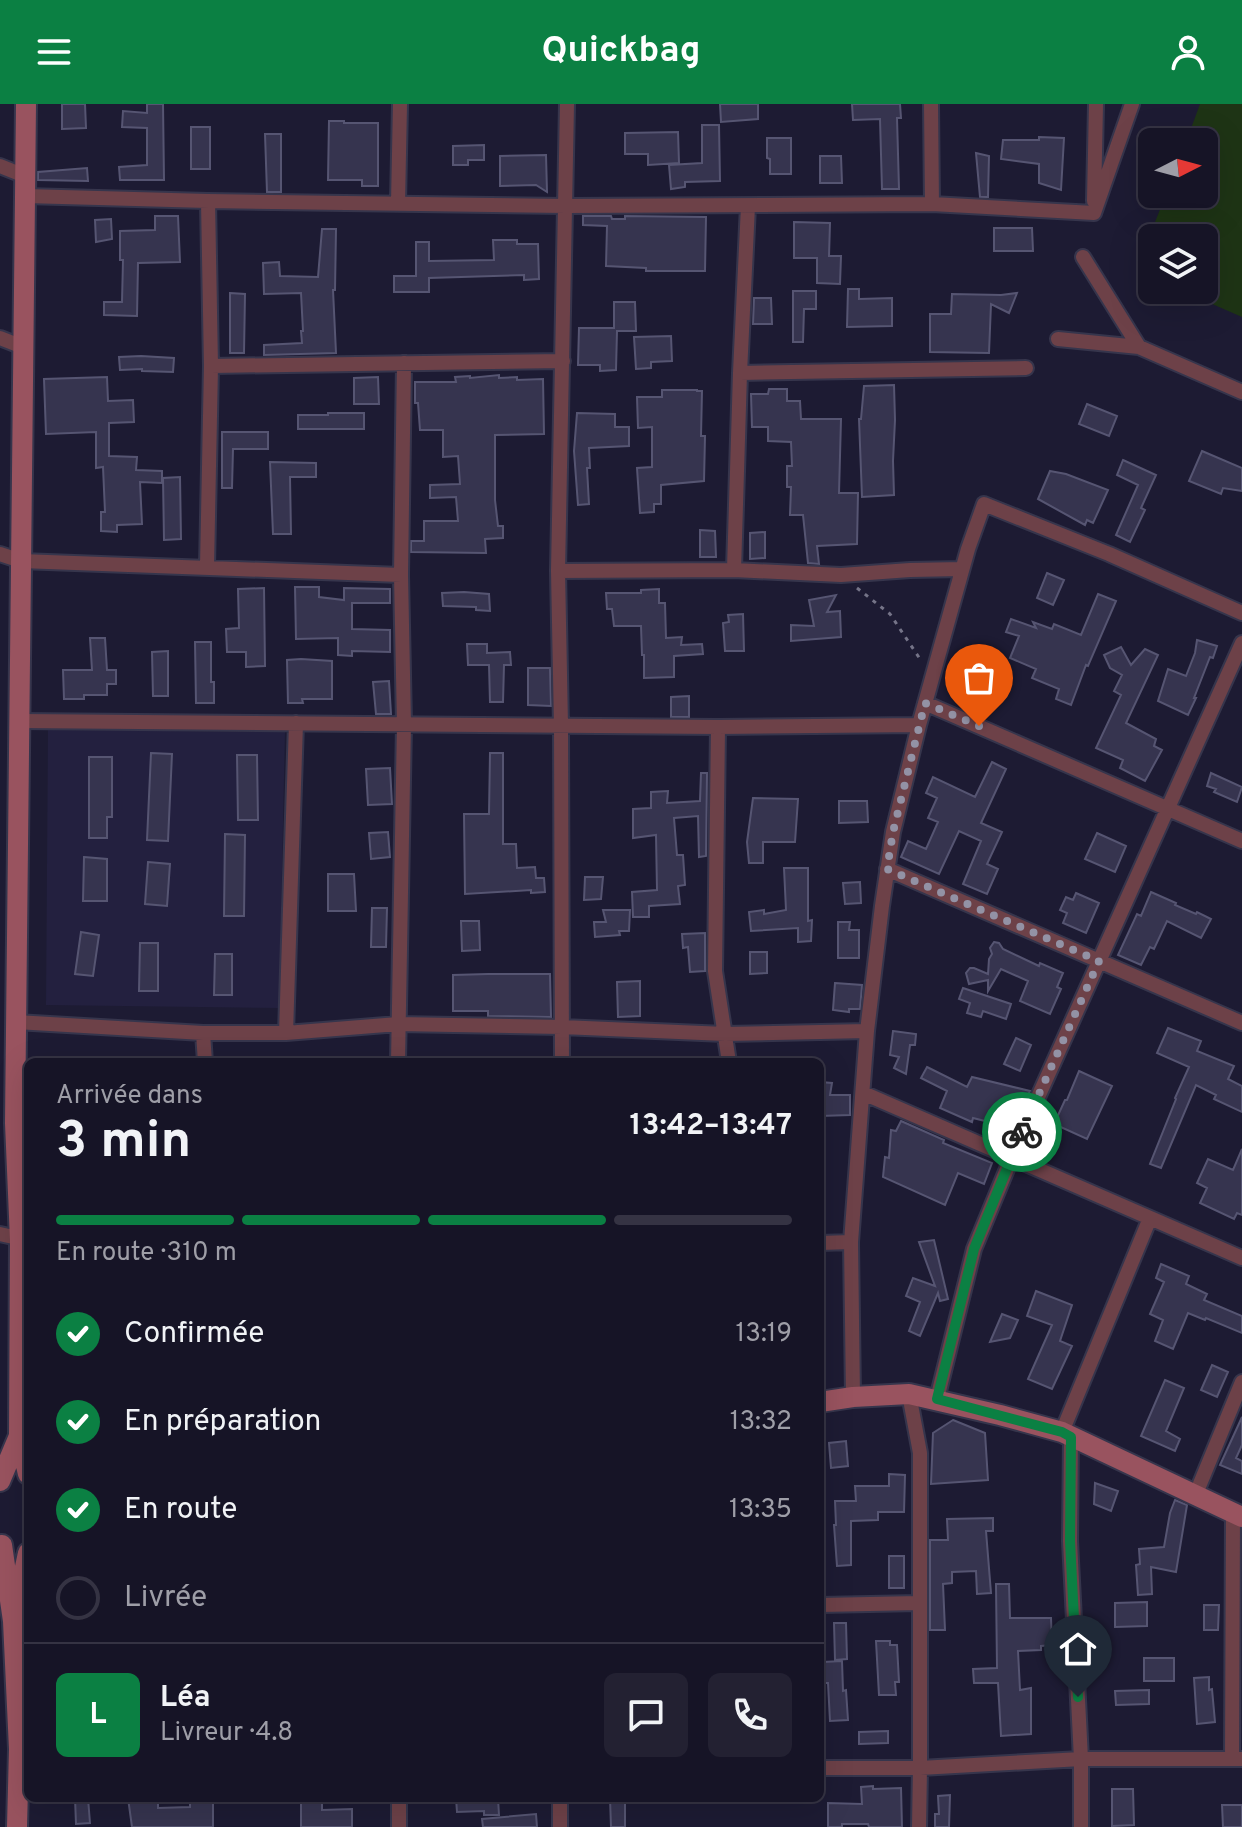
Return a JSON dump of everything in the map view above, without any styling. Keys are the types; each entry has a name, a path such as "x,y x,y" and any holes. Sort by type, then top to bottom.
{"street":[{"path":"24,1457 19,1436 24,1240 8,1120 16,1022 26,104"},
{"path":"398,203 400,104"},
{"path":"562,1058 558,571 567,104"},
{"path":"931,104 932,204"},
{"path":"1094,213 1096,104"},
{"path":"1094,213 1132,104"},
{"path":"0,166 25,186 208,201 566,206 932,204 1094,213"},
{"path":"207,567 211,366 208,201"},
{"path":"734,570 748,206"},
{"path":"1083,257 1139,347"},
{"path":"0,338 23,347"},
{"path":"1058,339 1139,347 1242,392"},
{"path":"211,366 563,361"},
{"path":"398,1058 404,724 401,575 404,363"},
{"path":"740,373 1026,368"},
{"path":"853,1397 851,1242 867,1031 887,869 919,725 962,569 984,504 1109,554 1242,613"},
{"path":"0,554 21,561 401,575"},
{"path":"558,571 734,570 841,575 962,569"},
{"path":"937,1399 974,1249 1011,1157 1242,643"},
{"path":"925,703 1242,841"},
{"path":"19,721 718,727 919,725"},
{"path":"286,1033 296,723"},
{"path":"718,727 715,971 728,1058"},
{"path":"887,869 1242,1023"},
{"path":"16,1022 203,1033 286,1033 398,1024 725,1034 867,1031"},
{"path":"203,1033 205,1058"},
{"path":"863,1093 1242,1258"},
{"path":"1081,1827 1081,1759 1067,1434 1150,1218"},
{"path":"0,1234 24,1240"},
{"path":"824,1243 851,1242"},
{"path":"1195,1496 1242,1382"},
{"path":"909,1394 920,1453 919,1827"},
{"path":"824,1401 909,1394 1067,1434 1238,1515 1237,1759 1081,1759 920,1768 824,1768"},
{"path":"0,1481 19,1436"},
{"path":"0,1488 14,1483 24,1485"},
{"path":"17,1827 23,1749 13,1621 1,1544 17,1548 24,1545"},
{"path":"13,1621 24,1571"},
{"path":"824,1605 919,1603"},
{"path":"399,1802 399,1827"},
{"path":"560,1802 560,1827"}],"path":[{"path":"841,575 890,614 933,679"}],"shaded area":[{"path":"48,730 285,732 279,1008 46,1005"}],"green space":[{"path":"1200,104 1242,104 1242,317 1212,304 1218,304 1218,224 1154,224 1161,208 1218,208 1218,128 1191,128"}],"building":[{"path":"62,104 85,104 86,128 62,129"},
{"path":"147,104 163,104 164,180 120,180 119,167 147,165 147,128 122,127 123,111 147,113"},
{"path":"720,104 758,104 758,119 721,122"},
{"path":"852,104 900,104 901,118 897,118 899,189 882,189 880,119 853,120"},
{"path":"329,121 378,123 378,186 362,186 362,180 328,180"},
{"path":"702,125 719,125 720,181 685,182 685,187 671,189 669,165 702,163"},
{"path":"191,127 210,127 210,169 191,169"},
{"path":"678,132 679,163 648,165 648,154 625,154 625,133"},
{"path":"265,134 281,134 281,192 267,192"},
{"path":"1039,137 1064,138 1061,190 1039,183 1039,164 1001,159 1003,140 1039,140"},
{"path":"767,138 791,138 791,174 770,174"},
{"path":"484,145 484,160 468,160 468,165 453,165 453,146"},
{"path":"976,153 989,156 988,197 980,197"},
{"path":"546,155 547,192 536,185 500,186 500,156"},
{"path":"820,156 841,156 842,183 820,183"},
{"path":"87,168 88,181 38,180 38,172"},
{"path":"155,216 178,216 180,262 138,263 137,316 104,315 104,302 122,302 120,231 155,230"},
{"path":"583,216 611,216 612,219 625,219 625,216 706,217 705,271 646,271 646,268 606,266 607,226 583,225"},
{"path":"111,219 112,239 96,242 95,220"},
{"path":"794,222 830,223 829,256 841,256 840,284 817,283 817,258 794,258"},
{"path":"994,228 1032,228 1033,251 994,251"},
{"path":"322,229 336,229 333,290 336,353 264,355 264,345 302,343 303,331 301,293 264,294 263,263 279,262 280,276 318,277"},
{"path":"493,240 538,244 539,279 524,280 524,275 429,278 429,292 394,292 394,276 416,276 416,242 429,242 429,261 494,260"},
{"path":"848,289 859,289 859,299 892,298 892,326 847,327"},
{"path":"793,291 816,291 816,309 804,309 803,342 793,342"},
{"path":"230,293 245,294 244,353 230,353"},
{"path":"1017,293 1009,313 991,304 989,353 930,352 930,314 951,314 952,294"},
{"path":"754,298 771,298 772,324 753,324"},
{"path":"614,302 635,302 636,331 617,331 616,370 600,371 600,365 578,365 579,328 614,328"},
{"path":"671,336 672,361 651,362 651,368 636,369 634,337"},
{"path":"119,357 174,358 173,372 120,370"},
{"path":"499,375 499,378 517,377 517,380 543,379 544,434 495,435 495,500 498,526 503,526 503,538 485,539 486,553 411,552 411,541 424,541 424,521 458,521 456,497 430,498 430,485 460,484 458,456 443,457 443,430 420,430 415,382 456,382 455,377"},
{"path":"107,377 108,401 133,400 134,422 109,423 109,456 137,457 136,470 162,471 162,483 140,482 142,524 117,525 117,532 101,531 101,512 105,512 103,467 96,468 96,432 46,434 44,379"},
{"path":"378,377 379,404 354,404 354,378"},
{"path":"894,385 894,495 862,497 859,419 864,386"},
{"path":"769,389 787,389 787,401 800,401 801,419 841,419 839,493 858,493 857,544 817,546 819,564 808,563 803,515 790,515 791,487 787,487 787,466 792,466 791,442 768,441 768,427 752,427 751,394 768,394"},
{"path":"662,390 702,391 704,481 661,485 661,504 654,504 654,512 640,513 637,468 652,467 652,427 638,428 637,397 662,397"},
{"path":"1087,404 1117,416 1109,436 1079,424"},
{"path":"364,413 364,429 298,429 298,415"},
{"path":"577,413 615,414 615,427 629,427 629,446 589,448 589,504 578,505 574,451"},
{"path":"222,432 268,432 268,449 233,449 232,488 222,488"},
{"path":"1202,451 1242,468 1242,491 1223,488 1221,494 1189,481"},
{"path":"1123,460 1156,475 1141,508 1145,510 1130,542 1116,535 1138,485 1117,475"},
{"path":"270,462 316,463 316,477 290,477 291,534 273,534"},
{"path":"1050,471 1108,490 1093,523 1087,520 1085,525 1038,499"},
{"path":"180,477 181,539 164,540 163,478"},
{"path":"700,530 715,531 716,557 700,557"},
{"path":"765,532 765,558 750,559 750,533"},
{"path":"1047,573 1064,580 1053,605 1037,598"},
{"path":"295,587 319,587 319,597 344,600 344,588 390,589 390,603 352,603 352,629 390,630 390,652 352,651 352,656 338,655 338,638 296,639"},
{"path":"264,588 265,666 246,667 246,652 227,652 226,629 239,628 238,589"},
{"path":"659,589 659,603 665,603 666,638 682,637 681,645 702,644 703,654 674,656 674,677 644,678 641,626 614,626 612,609 607,609 606,593 641,593 641,590"},
{"path":"442,593 489,594 490,611 476,610 476,607 443,606"},
{"path":"1098,594 1116,601 1071,705 1056,699 1059,689 1032,678 1036,669 1010,658 1019,636 1006,632 1011,619 1036,628 1033,622 1052,629 1054,624 1081,635"},
{"path":"836,595 827,612 840,611 841,637 791,641 791,625 814,626 809,600"},
{"path":"743,614 744,651 725,651 723,623 729,622 728,615"},
{"path":"90,638 105,638 107,670 116,670 116,684 107,684 107,695 64,699 63,670 92,670"},
{"path":"1197,640 1217,646 1188,715 1158,701 1168,669 1186,676"},
{"path":"195,642 211,642 214,703 196,703"},
{"path":"467,644 487,644 487,653 510,652 511,665 504,665 503,702 490,702 489,665 468,665"},
{"path":"1121,647 1131,665 1145,649 1158,655 1126,723 1156,739 1154,746 1162,750 1145,781 1120,768 1123,760 1096,748 1121,695 1114,691 1122,675 1110,668 1104,655"},
{"path":"168,651 168,696 153,696 152,652"},
{"path":"287,660 332,661 332,699 302,699 303,703 288,703"},
{"path":"528,668 550,668 551,706 528,705"},
{"path":"389,681 391,714 376,714 373,682"},
{"path":"968,683 997,696 990,713 960,702"},
{"path":"689,696 689,717 671,717 671,697"},
{"path":"151,753 172,754 168,841 147,840"},
{"path":"490,753 503,753 503,844 516,844 517,868 535,867 536,878 544,878 545,892 465,894 464,814 489,814"},
{"path":"237,755 257,755 258,820 238,820"},
{"path":"89,757 112,757 112,817 107,817 107,838 89,838"},
{"path":"992,762 1006,769 981,823 1002,832 987,864 998,869 987,894 963,884 981,841 959,831 939,874 901,857 908,841 926,849 938,822 928,818 937,798 926,793 933,777 975,797"},
{"path":"390,768 392,804 368,805 366,769"},
{"path":"701,773 707,773 706,856 699,857 698,816 674,818 677,855 683,855 685,885 678,886 680,904 649,906 649,917 633,917 632,892 657,890 656,835 633,838 633,809 651,808 651,792 668,791 667,803 700,801"},
{"path":"1211,773 1242,787 1237,802 1207,786"},
{"path":"753,798 798,799 795,842 763,842 763,863 749,863 747,842"},
{"path":"839,801 867,801 868,822 839,823"},
{"path":"388,832 390,857 371,859 369,833"},
{"path":"1097,833 1126,846 1115,872 1085,859"},
{"path":"225,834 245,835 244,916 224,916"},
{"path":"84,857 107,859 107,901 83,901"},
{"path":"148,862 170,864 167,906 145,904"},
{"path":"784,868 808,868 811,941 798,942 798,928 751,931 749,912 764,910 764,914 786,910"},
{"path":"328,874 354,874 356,911 328,911"},
{"path":"585,877 603,877 601,899 584,900"},
{"path":"860,882 861,903 845,904 843,883"},
{"path":"1151,892 1211,919 1201,938 1167,921 1154,949 1150,947 1141,965 1118,955"},
{"path":"1076,893 1099,903 1086,933 1063,923 1067,913 1060,910 1066,897 1073,900"},
{"path":"372,908 387,908 386,947 371,947"},
{"path":"603,910 630,910 629,931 595,937 594,922 606,922"},
{"path":"461,921 479,921 480,950 462,951"},
{"path":"838,922 850,922 849,930 859,930 859,958 838,958"},
{"path":"81,932 99,935 93,976 75,974"},
{"path":"705,933 705,971 690,972 688,947 683,948 682,934"},
{"path":"994,942 1039,966 1040,963 1063,973 1057,987 1061,989 1050,1014 1020,1001 1028,981 1001,969 988,991 988,980 969,984 966,973 970,968 988,974 992,954 990,948"},
{"path":"140,943 158,943 158,991 139,991"},
{"path":"750,952 767,952 767,973 750,974"},
{"path":"215,954 232,954 232,995 214,995"},
{"path":"550,974 551,1017 488,1016 488,1011 453,1011 453,975"},
{"path":"640,981 640,1016 618,1017 617,982"},
{"path":"835,983 862,985 860,1009 849,1009 849,1012 833,1010"},
{"path":"963,988 1011,1004 1006,1019 983,1011 981,1017 967,1013 970,1003 959,999"},
{"path":"1168,1028 1201,1041 1197,1051 1234,1066 1228,1079 1242,1086 1242,1112 1214,1099 1216,1095 1196,1085 1161,1168 1150,1164 1189,1067 1157,1053"},
{"path":"893,1031 916,1034 915,1045 910,1045 906,1074 894,1068 899,1057 890,1055"},
{"path":"1016,1038 1031,1045 1020,1071 1004,1064"},
{"path":"927,1067 967,1087 972,1077 1030,1091 1013,1128 973,1118 972,1122 940,1108 947,1091 921,1078"},
{"path":"1079,1071 1112,1086 1087,1139 1054,1124"},
{"path":"824,1082 832,1083 830,1095 850,1095 850,1115 824,1116"},
{"path":"901,1121 992,1163 984,1184 958,1173 945,1205 883,1177 885,1157 889,1158 891,1130 896,1131"},
{"path":"1242,1149 1242,1215 1237,1213 1234,1219 1200,1203 1207,1188 1197,1183 1208,1159 1233,1170"},
{"path":"934,1240 948,1299 940,1301 938,1293 920,1336 909,1331 920,1302 906,1296 913,1278 935,1286 919,1242"},
{"path":"1161,1264 1189,1276 1186,1284 1207,1294 1204,1300 1242,1316 1242,1333 1188,1313 1173,1349 1155,1341 1163,1320 1150,1314 1164,1282 1156,1278"},
{"path":"1036,1291 1072,1305 1060,1341 1072,1346 1052,1389 1028,1379 1052,1325 1027,1316"},
{"path":"1002,1314 1018,1320 1010,1338 990,1342"},
{"path":"1212,1365 1228,1372 1217,1397 1201,1390"},
{"path":"1165,1380 1184,1388 1166,1431 1180,1439 1175,1451 1141,1436"},
{"path":"1242,1417 1242,1445 1236,1458 1242,1461 1242,1474 1220,1465"},
{"path":"953,1420 985,1433 988,1480 931,1484 933,1433"},
{"path":"846,1441 848,1466 831,1468 829,1443"},
{"path":"889,1474 905,1475 904,1512 878,1512 878,1520 851,1521 851,1565 837,1566 835,1501 856,1501 855,1486 889,1486"},
{"path":"1095,1483 1118,1491 1111,1511 1094,1504"},
{"path":"1175,1500 1187,1505 1176,1572 1151,1567 1152,1594 1138,1595 1136,1565 1140,1564 1139,1549 1164,1547"},
{"path":"993,1518 993,1531 986,1531 991,1593 977,1594 976,1571 952,1572 952,1583 943,1584 945,1630 930,1630 930,1540 948,1540 947,1519"},
{"path":"889,1556 904,1556 904,1588 889,1588"},
{"path":"996,1584 1009,1584 1010,1618 1051,1618 1052,1645 1041,1646 1041,1650 1018,1651 1020,1690 1031,1688 1031,1734 1001,1736 998,1683 974,1683 973,1669 997,1668"},
{"path":"1147,1602 1147,1626 1115,1627 1115,1603"},
{"path":"1204,1605 1219,1605 1218,1630 1204,1630"},
{"path":"834,1623 846,1623 847,1659 835,1660"},
{"path":"876,1641 890,1641 890,1645 897,1645 899,1682 895,1682 896,1695 879,1695"},
{"path":"1144,1658 1174,1658 1174,1681 1144,1681"},
{"path":"842,1661 848,1720 830,1721 824,1662"},
{"path":"1209,1677 1215,1722 1197,1724 1194,1678"},
{"path":"1149,1690 1149,1704 1116,1705 1115,1691"},
{"path":"888,1731 888,1743 859,1744 859,1732"},
{"path":"873,1786 873,1789 901,1788 902,1827 842,1824 842,1827 828,1827 828,1803 862,1804 861,1787"},
{"path":"1112,1789 1133,1789 1134,1825 1112,1826"},
{"path":"950,1795 949,1827 935,1827 935,1814 939,1814 938,1796"},
{"path":"75,1802 88,1802 90,1823 76,1824"},
{"path":"129,1802 158,1802 158,1808 190,1807 190,1802 213,1802 213,1827 132,1827"},
{"path":"301,1802 322,1802 322,1810 352,1809 352,1827 301,1827"},
{"path":"456,1802 498,1802 499,1815 484,1815 484,1811 457,1812"},
{"path":"610,1802 625,1802 625,1827 611,1827"},
{"path":"1222,1805 1242,1805 1242,1827 1223,1827"},
{"path":"536,1814 537,1827 483,1827 482,1819"}],"way so far":[{"path":"979,726 925,703 893,832 887,869 1099,961 1022,1132"}],"route":[{"path":"1022,1132 974,1249 937,1399 1071,1437 1070,1541 1078,1697"}]}
